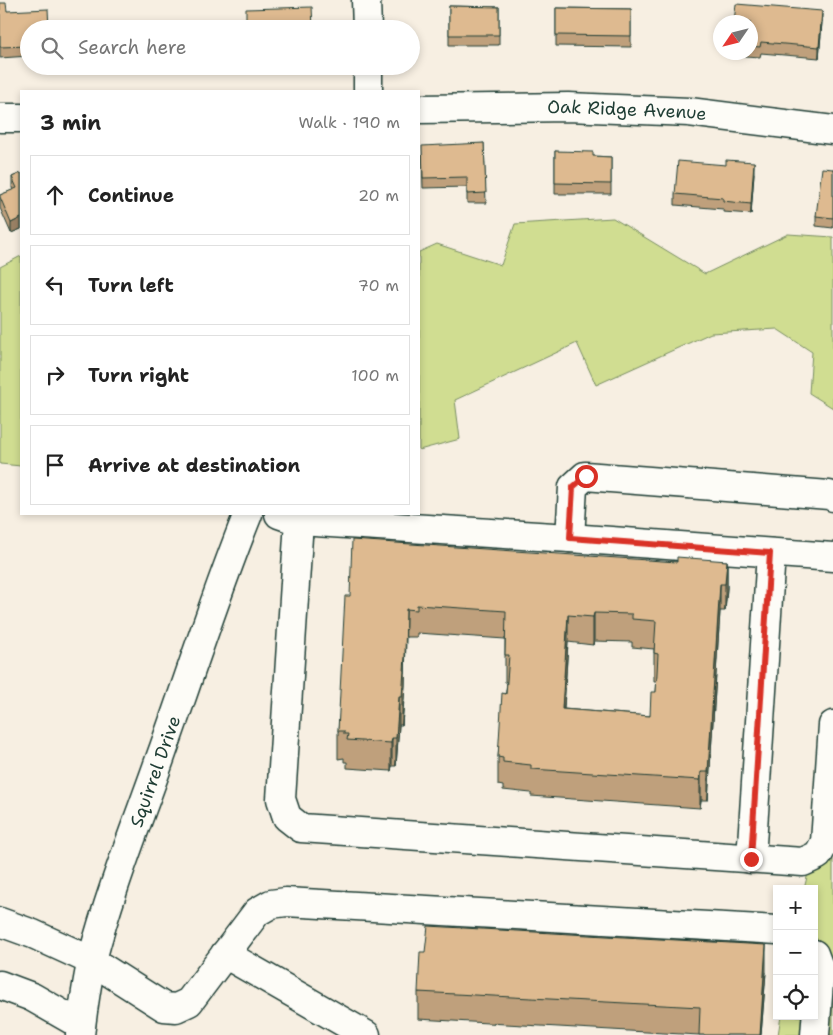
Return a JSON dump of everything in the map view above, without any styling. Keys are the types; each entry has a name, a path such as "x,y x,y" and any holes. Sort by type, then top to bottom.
{"street":[{"path":"366,0 367,20"},
{"path":"368,75 368,90"},
{"name":"Oak Ridge Avenue","path":"420,110 568,107 689,112 833,130"},
{"path":"0,118 20,118"},
{"path":"570,538 573,487 586,476 829,495 833,497"},
{"name":"Squirrel Drive","path":"80,1030 92,961 114,886 182,697 226,566 248,515"},
{"path":"833,557 289,518 281,798 287,817 302,828 803,862 818,855 825,842 833,725"},
{"path":"751,859 770,553"},
{"path":"0,922 33,934 92,961 164,1008 176,1008 189,1002 257,912 271,904 286,902 773,930"},
{"path":"225,954 366,1035"},
{"path":"814,1035 820,970 818,965"},
{"path":"0,985 32,997 80,1030"}],"green space":[{"path":"613,218 705,274 788,234 833,237 833,408 809,393 812,352 777,329 711,333 596,385 577,343 455,400 460,439 420,450 420,252 437,244 501,265 515,224"},
{"path":"20,257 20,466 0,464 0,267"},
{"path":"833,774 833,1035 778,1035 780,1020 818,1020 818,885 805,885"}],"building":[{"path":"0,3 6,3 7,11 48,9 49,20 20,20 20,46 0,47"},
{"path":"736,4 822,11 819,47 761,42 760,47 758,47 758,15 735,15"},
{"path":"449,6 499,7 499,35 449,35"},
{"path":"312,7 313,20 246,20 246,9"},
{"path":"556,8 631,9 631,36 556,35"},
{"path":"484,143 486,193 467,194 467,177 423,178 422,146"},
{"path":"555,151 593,152 593,156 611,157 611,184 555,183"},
{"path":"726,160 754,162 751,204 723,201 723,198 675,194 678,161 726,165"},
{"path":"822,168 833,169 833,218 816,216"},
{"path":"20,173 20,218 11,223 0,195 17,188 12,177"},
{"path":"352,540 677,562 677,557 727,561 725,584 720,584 708,772 701,772 700,780 531,769 531,765 503,762 503,758 498,757 502,693 506,694 509,655 505,655 506,611 417,605 417,610 406,609 402,697 399,697 396,738 392,738 391,743 347,740 348,734 344,734 344,731 338,731 345,596 350,596","holes":["594,613 632,614 632,619 656,621 654,653 658,654 656,692 651,692 650,716 562,709 568,615 593,617"]},
{"path":"428,926 766,945 760,1035 699,1035 700,1007 418,992 420,952 425,952"}],"route":[{"path":"586,476 573,487 570,538 770,553 751,859"}]}
